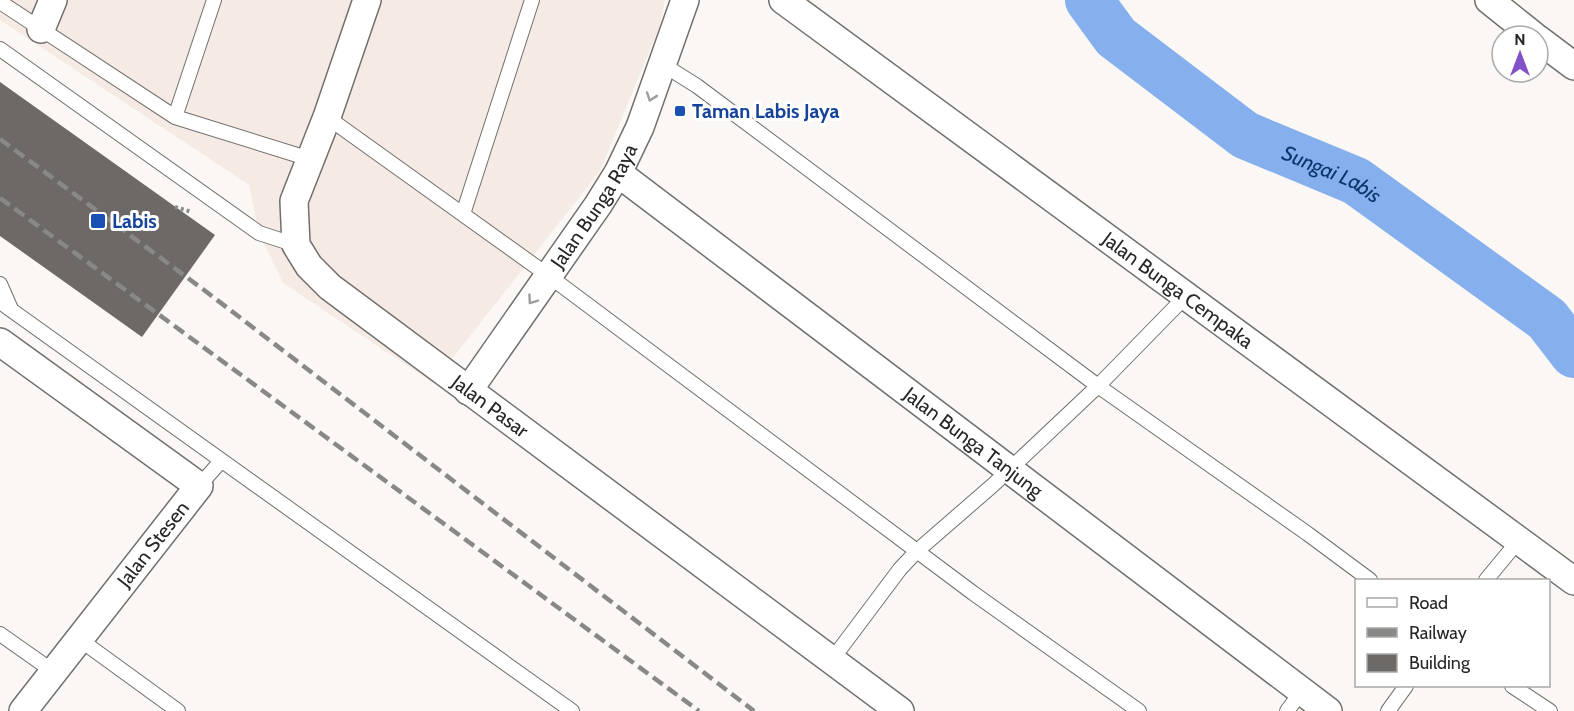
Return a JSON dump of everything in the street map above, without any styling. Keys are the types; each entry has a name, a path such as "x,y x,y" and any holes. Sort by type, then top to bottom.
{"street":[{"path":"41,29 52,0"},
{"path":"296,245 294,201 327,117 367,0"},
{"name":"Jalan Bunga Cempaka","path":"783,0 1574,580"},
{"path":"1489,0 1519,24"},
{"name":"Jalan Bunga Raya","path":"468,391 618,173 640,127 687,1"},
{"path":"1550,48 1574,66"},
{"name":"Jalan Bunga Tanjung","path":"618,173 1009,470 1294,701 1328,711"},
{"name":"Jalan Pasar","path":"296,245 309,266 330,287 900,711"},
{"name":"Jalan Stesen","path":"0,342 199,486 23,711"}],"lane":[{"path":"175,117 214,0"},
{"path":"463,214 532,0"},
{"path":"0,2 175,117 310,159"},
{"path":"0,49 259,233 296,245"},
{"path":"662,64 697,86 1098,386 1369,579"},
{"path":"327,117 549,276 917,551 1139,711"},
{"path":"0,284 5,306 572,711"},
{"path":"831,660 900,569 917,551 1009,470 1098,386 1187,295"},
{"path":"199,486 221,461"},
{"path":"1487,579 1518,540"},
{"path":"0,634 54,672"},
{"path":"80,639 178,711"},
{"path":"1388,711 1405,687"},
{"path":"1514,687 1550,711"}],"shaded area":[{"path":"0,0 665,0 659,28 600,171 433,383 283,283 259,233 249,185 0,20"}],"building":[{"name":"Labis","path":"0,82 215,235 142,337 0,236"}],"waterway":[{"name":"Sungai Labis","path":"1089,0 1116,37 1245,135 1356,181 1547,319 1574,354"}],"railway":[{"path":"0,139 204,290 754,711"},
{"path":"0,198 699,711"}],"place":[{"name":"Taman Labis Jaya","path":"680,111"},
{"name":"Labis","path":"98,221"}]}
